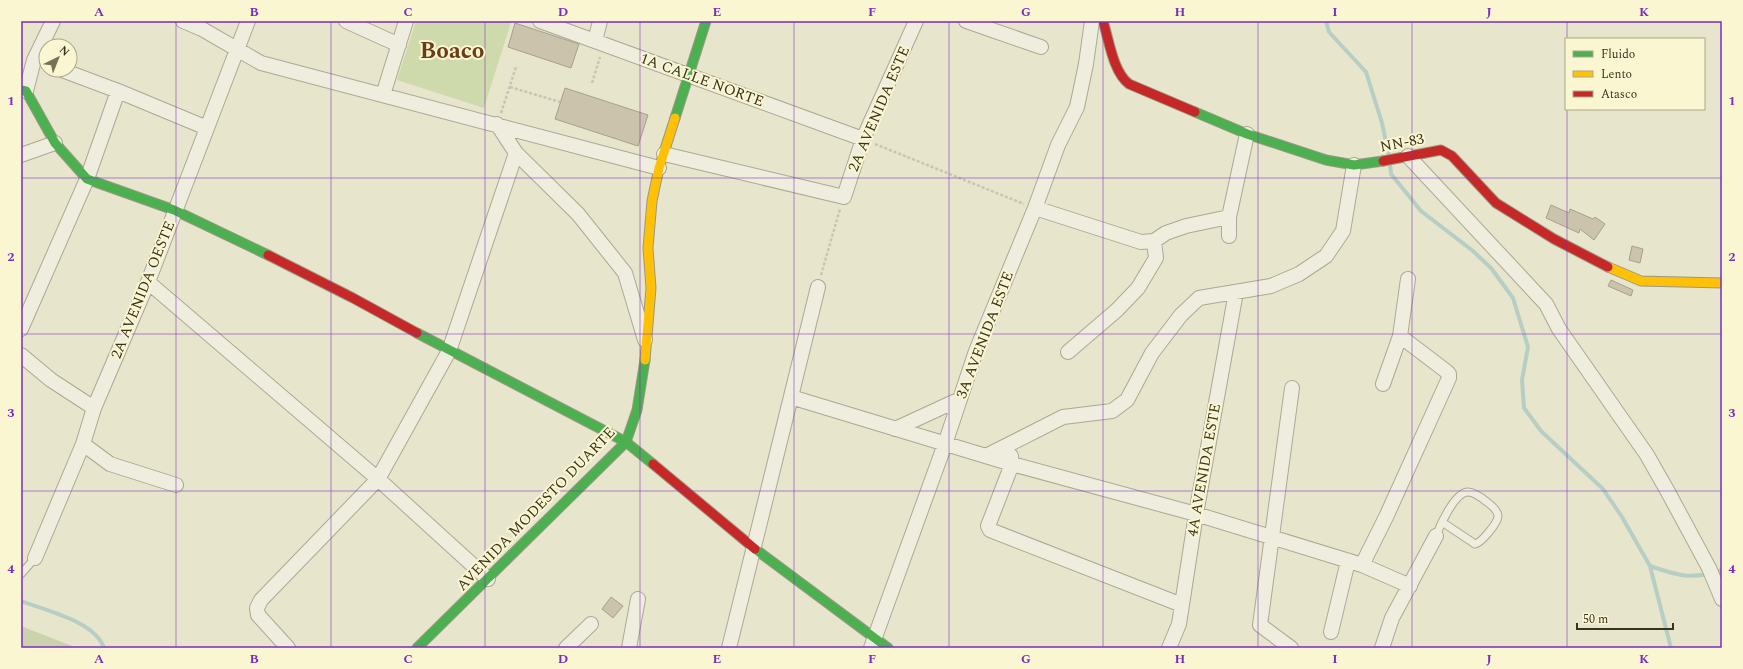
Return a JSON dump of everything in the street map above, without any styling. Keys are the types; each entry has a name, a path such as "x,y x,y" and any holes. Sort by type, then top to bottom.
{"street":[{"path":"48,38 53,21"},
{"path":"184,21 202,29 261,63 497,124 659,168"},
{"name":"2A AVENIDA OESTE","path":"35,558 83,444 94,408 148,282 174,210 248,21"},
{"path":"346,21 399,44"},
{"path":"383,95 406,21"},
{"name":"1A CALLE NORTE","path":"540,21 863,139"},
{"path":"600,21 600,43"},
{"name":"AVENIDA MODESTO DUARTE","path":"417,648 626,442 637,410 648,348 650,288 648,248 652,201 659,168 706,21"},
{"name":"2A AVENIDA ESTE","path":"842,202 863,139 916,21"},
{"path":"966,21 1041,47"},
{"name":"3A AVENIDA ESTE","path":"872,643 945,444 976,351 1035,208 1058,145 1076,107 1086,64 1092,21"},
{"name":"NN-83","path":"1103,21 1117,69 1122,79 1129,84 1246,134 1326,160 1354,165 1441,150 1452,156 1496,203 1554,239 1604,265 1641,281 1722,283"},
{"path":"38,65 23,90 43,120 54,143 87,179 174,210 353,298 449,351 626,442 752,547 872,643 888,648"},
{"path":"78,76 207,128"},
{"path":"21,329 87,179 118,91"},
{"path":"497,124 516,153 578,214 625,273 648,348"},
{"path":"1229,236 1229,217 1246,134"},
{"path":"21,155 54,143"},
{"path":"288,648 258,615 257,608 261,600 378,479 449,351 516,153"},
{"path":"664,154 842,202"},
{"path":"1405,157 1546,304 1559,329 1647,455 1711,574 1722,599"},
{"path":"986,456 1063,417 1112,410 1121,405 1127,400 1152,353 1181,315 1200,298 1270,286 1299,274 1326,256 1343,231 1354,165"},
{"path":"1035,208 1141,242 1154,241 1166,233 1179,228 1229,217"},
{"path":"1068,352 1117,310 1138,288 1156,258 1154,241"},
{"path":"1384,384 1400,336 1408,279"},
{"path":"148,282 378,479 488,579"},
{"path":"728,648 818,287"},
{"name":"4A AVENIDA ESTE","path":"1169,648 1179,624 1196,514 1236,292"},
{"path":"1362,565 1386,517 1449,378 1449,374 1446,371 1400,336"},
{"path":"21,355 51,380 94,408"},
{"path":"1291,648 1260,625 1270,538 1292,388"},
{"path":"791,397 1012,464 1196,514 1270,538 1362,565 1410,586"},
{"path":"896,429 960,399"},
{"path":"83,444 110,464 176,485"},
{"path":"1008,445 1012,464 988,526 990,530 1182,605"},
{"path":"1382,648 1392,618 1436,536"},
{"path":"1331,632 1348,561"},
{"path":"629,648 638,599"},
{"path":"566,648 591,624"}],"lane":[{"path":"1436,536 1442,522 1460,495 1467,492 1472,493 1487,502 1498,515 1496,521 1481,542 1475,544 1471,543 1442,522"},
{"path":"21,574 35,558"}],"path":[{"path":"592,83 600,43"},
{"path":"497,124 516,67"},
{"path":"510,87 560,102"},
{"path":"885,148 1035,208"},
{"path":"818,287 842,202"}],"green space":[{"path":"416,21 511,22 484,108 397,80"},
{"path":"21,626 77,648 21,648"}],"building":[{"path":"515,23 579,44 571,68 508,47"},
{"path":"565,88 648,115 638,146 555,119"},
{"path":"1551,205 1569,213 1570,209 1593,219 1595,217 1605,224 1594,240 1580,229 1579,233 1546,218"},
{"path":"1632,246 1643,249 1640,263 1629,260"},
{"path":"1611,280 1633,290 1631,296 1608,286"},
{"path":"611,597 623,606 613,618 602,609"}],"waterway":[{"path":"1326,21 1329,32 1366,72 1382,123 1389,156"},
{"path":"1390,164 1391,174 1421,211 1473,251 1491,268 1513,298 1528,347 1522,380 1524,408 1541,431 1603,489 1622,517 1650,566 1671,648"},
{"path":"1650,566 1686,576 1702,575 1722,570"},
{"path":"21,601 68,618 80,624 99,639 104,648"}],"traffic: fast":[{"path":"675,118 706,21"},
{"path":"21,90 26,91 55,143 87,179 174,210 268,255"},
{"path":"1195,112 1247,134 1326,160 1354,165 1383,161"},
{"path":"417,333 626,442 653,464"},
{"path":"417,648 626,442 637,410 645,360"},
{"path":"755,549 888,648"}],"traffic: slow":[{"path":"645,360 651,288 648,248 652,201 659,168 675,118"},
{"path":"1608,267 1641,281 1722,283"}],"traffic: jam":[{"path":"1103,21 1115,64 1119,72 1129,84 1195,112"},
{"path":"1383,161 1441,150 1452,156 1496,203 1554,239 1608,267"},
{"path":"268,255 353,298 417,333"},
{"path":"653,464 755,549"}],"district":[{"name":"Boaco","path":"452,51"}]}
